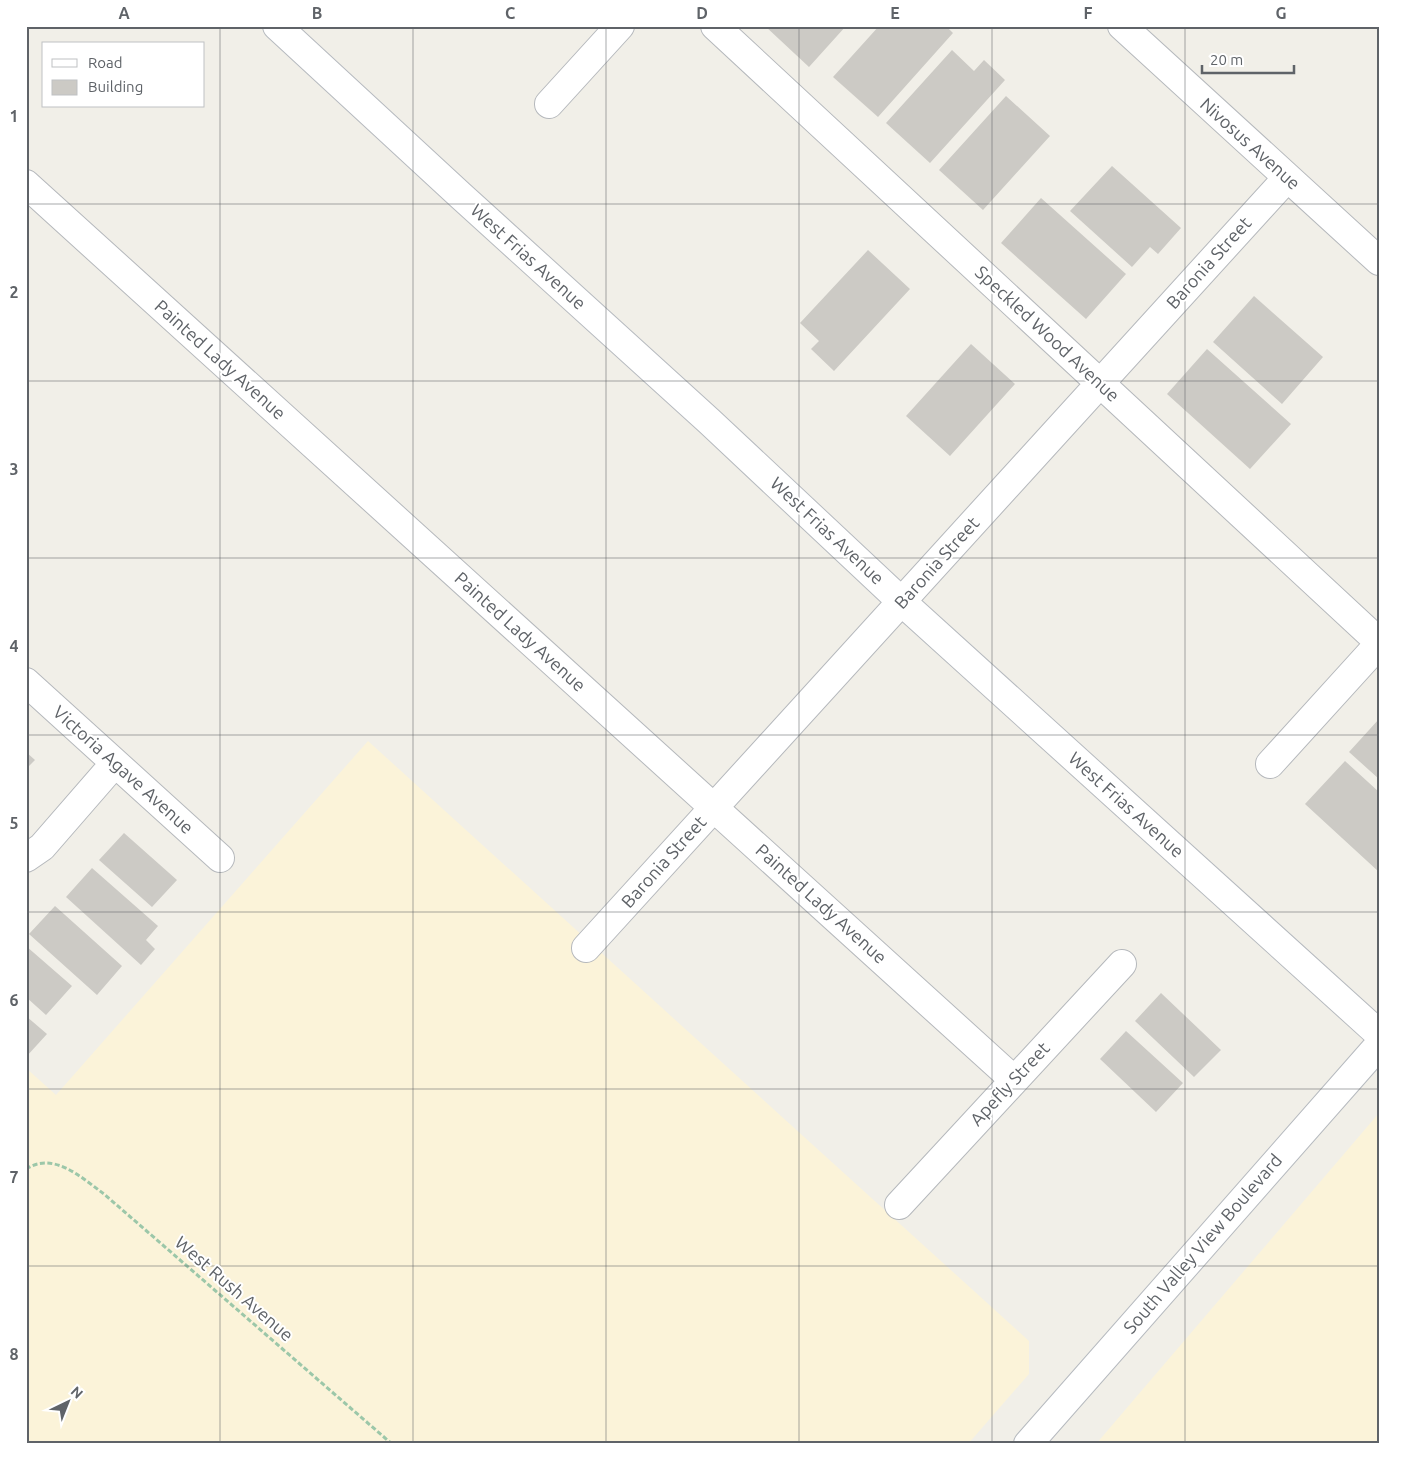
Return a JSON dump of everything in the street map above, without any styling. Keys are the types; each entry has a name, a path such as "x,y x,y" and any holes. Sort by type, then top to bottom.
{"street":[{"name":"West Frias Avenue","path":"277,26 709,421 902,602 1379,1034"},
{"path":"549,104 620,26"},
{"name":"Speckled Wood Avenue","path":"715,26 1379,643"},
{"name":"Nivosus Avenue","path":"1122,26 1379,261"},
{"name":"Baronia Street","path":"586,948 1287,178"},
{"name":"Painted Lady Avenue","path":"26,184 1014,1080"},
{"path":"1270,764 1379,643"},
{"name":"Victoria Agave Avenue","path":"26,682 220,858"},
{"path":"26,858 42,847 115,763"},
{"name":"Apefly Street","path":"899,1205 1122,964"},
{"name":"South Valley View Boulevard","path":"1028,1444 1379,1045"}],"path":[{"name":"West Rush Avenue","path":"26,1169 33,1164 52,1163 74,1172 104,1194 392,1444"}],"sand":[{"path":"368,741 1029,1341 1029,1374 968,1444 26,1444 26,1068 56,1095"},
{"path":"1379,1113 1379,1444 1096,1444"}],"building":[{"path":"765,26 846,26 809,67"},
{"path":"879,26 946,26 953,33 878,117 833,77"},
{"path":"952,50 974,71 984,60 1005,80 930,163 886,123"},
{"path":"1006,96 1050,136 983,210 939,170"},
{"path":"1112,166 1181,228 1158,254 1150,247 1132,267 1070,211"},
{"path":"1041,198 1126,274 1086,319 1001,243"},
{"path":"868,250 910,289 834,371 811,349 819,341 800,323"},
{"path":"1254,296 1323,357 1282,404 1213,342"},
{"path":"971,344 1015,384 950,456 906,416"},
{"path":"1207,349 1291,424 1250,469 1167,394"},
{"path":"1379,719 1379,779 1349,752"},
{"path":"26,752 35,760 26,769"},
{"path":"1345,761 1379,792 1379,872 1305,804"},
{"path":"124,833 177,880 152,907 99,860"},
{"path":"92,868 158,926 146,940 155,949 141,965 66,897"},
{"path":"55,906 122,966 97,995 29,934"},
{"path":"26,946 72,986 46,1015 26,997"},
{"path":"1161,993 1221,1050 1194,1077 1135,1021"},
{"path":"26,1016 47,1034 26,1057"},
{"path":"1126,1031 1183,1083 1156,1112 1100,1059"}]}
